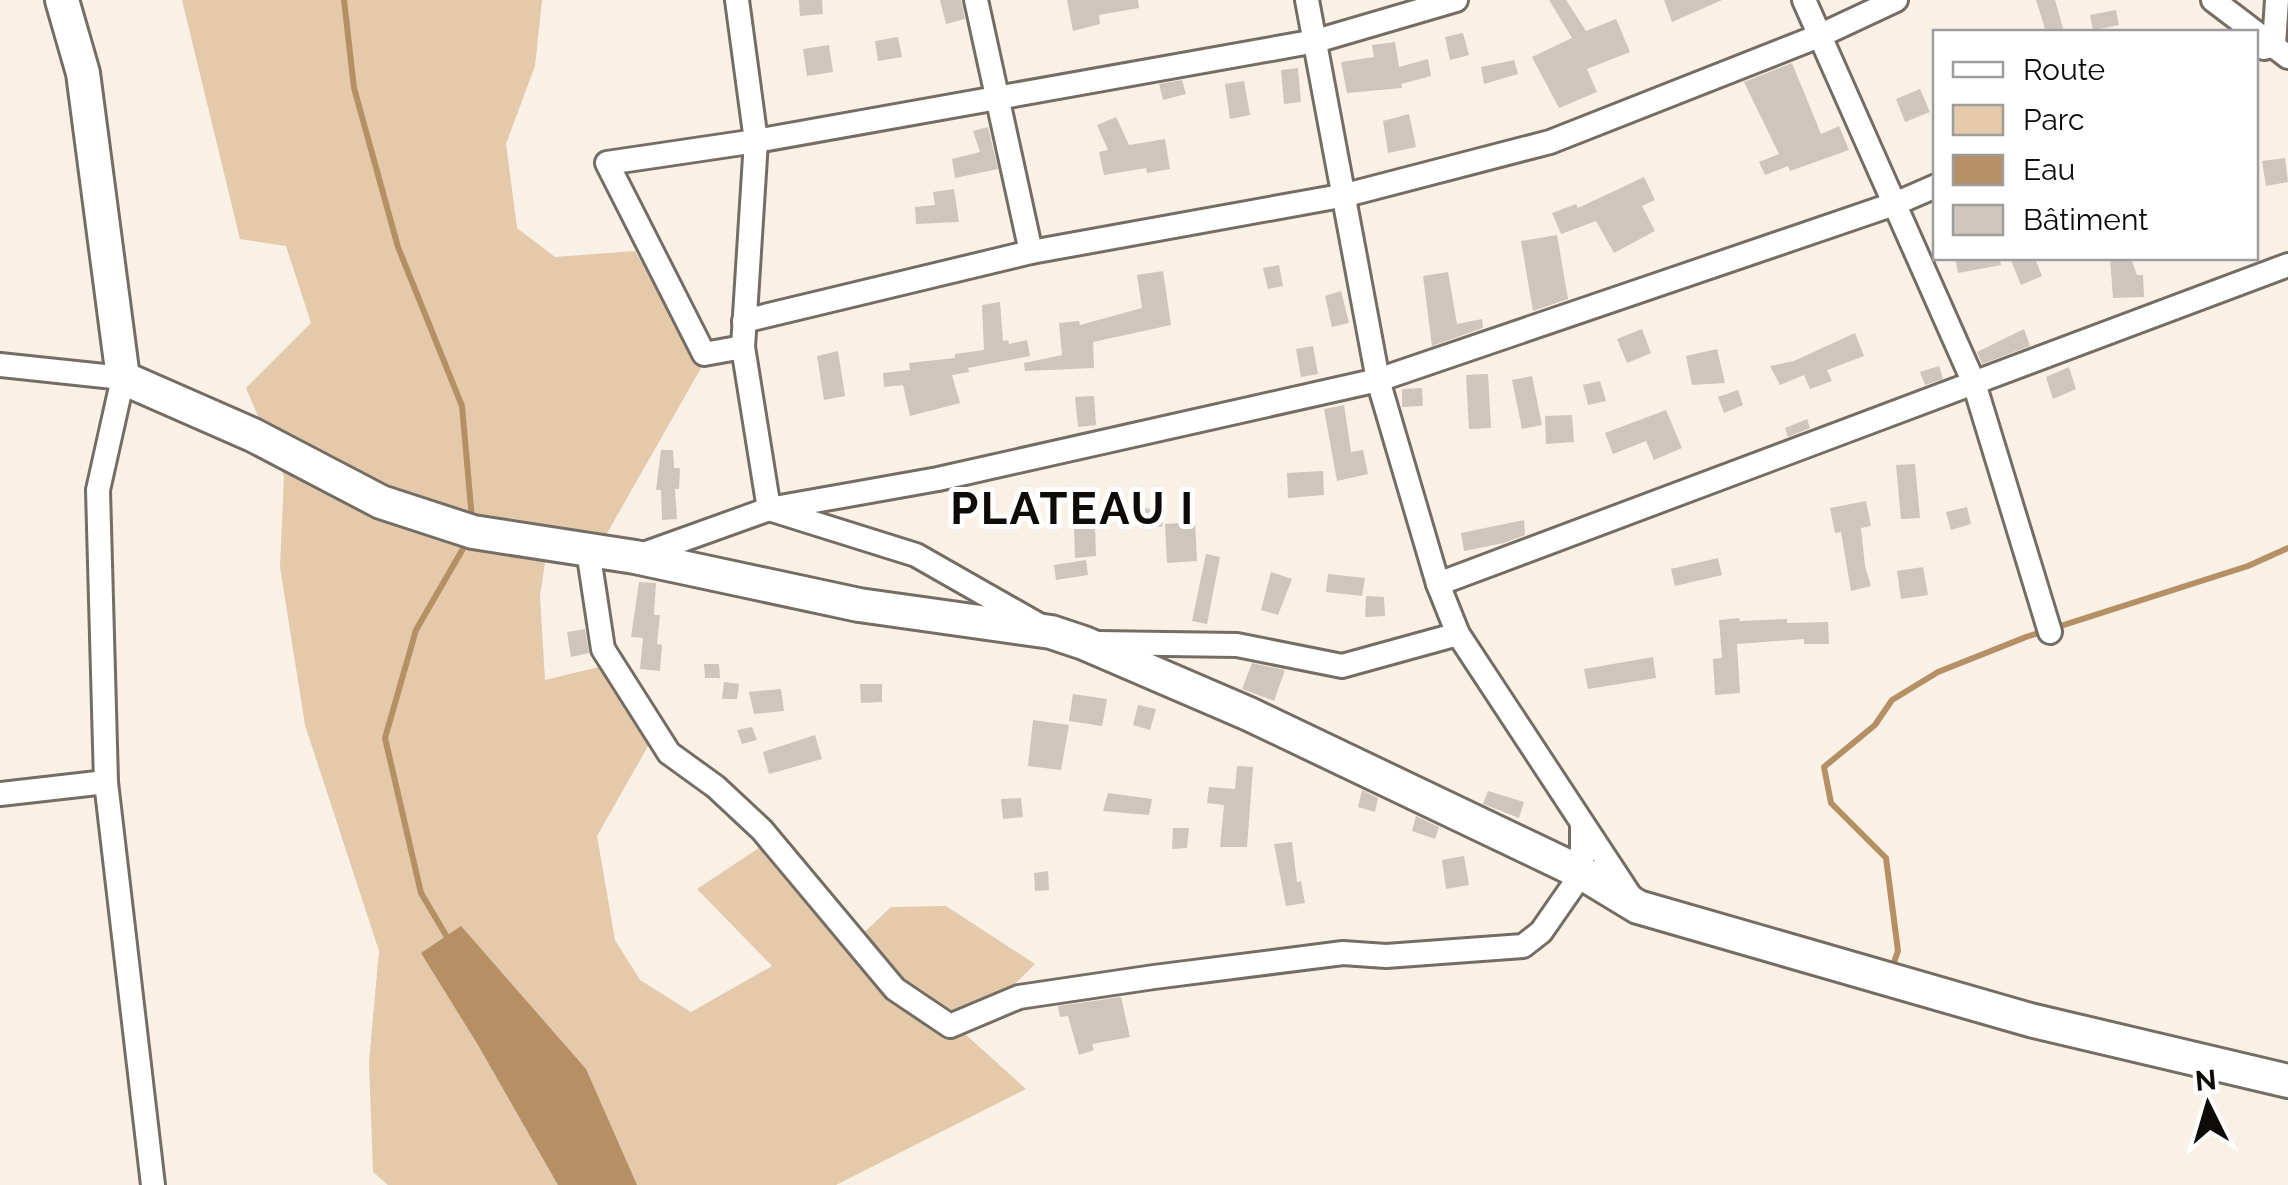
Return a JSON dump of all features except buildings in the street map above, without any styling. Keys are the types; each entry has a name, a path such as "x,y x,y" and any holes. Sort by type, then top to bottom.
{"street":[{"path":"62,0 83,73 122,378 98,490 106,782 153,1185"},
{"path":"737,0 756,141 744,347 769,509"},
{"path":"976,0 1031,252"},
{"path":"1307,0 1378,380 1438,584 1458,634 1638,907"},
{"path":"744,347 704,354 607,163 756,141 1316,41 1456,0"},
{"path":"1804,0 1974,382 2050,632"},
{"path":"744,320 1031,252 1346,195 1550,142 1819,36 1896,0"},
{"path":"2213,0 2248,30"},
{"path":"2272,51 2277,0"},
{"path":"635,558 769,509 938,479 1378,380 1896,204 1933,187"},
{"path":"1438,584 2288,265"},
{"path":"0,365 122,378 253,435 381,502 474,532 635,558 859,605 1051,632 1248,714 1582,873 1638,907 2030,1020 2288,1081"},
{"path":"769,509 916,555 1051,632"},
{"path":"588,550 603,650 669,753 716,787 762,830 896,989 950,1026 1019,996 1154,977 1343,952 1386,956 1523,946 1541,932 1582,873 1582,825"},
{"path":"1084,643 1237,645 1342,666 1458,634"},
{"path":"0,794 106,782"}],"green space":[{"path":"182,0 542,0 535,66 506,144 517,228 555,257 635,251 701,368 606,535 546,556 540,596 545,680 603,666 656,732 597,836 615,940 640,980 691,1012 772,966 697,889 774,838 855,941 891,907 946,906 1035,964 965,1034 1026,1089 836,1185 388,1185 373,1172 369,1062 379,951 305,725 280,567 284,477 246,388 311,323 286,246 240,239"}],"water":[{"path":"461,926 586,1069 637,1185 558,1185 421,953"}],"waterway":[{"path":"344,0 354,88 398,247 462,406 472,519"},
{"path":"450,942 421,893 385,738 416,630 468,540"},
{"path":"1893,965 1898,951 1886,858 1831,803 1824,767 1875,725 1892,700 1938,672 2026,637 2248,566 2288,548"}],"district":[{"name":"PLATEAU I","path":"1073,508"}]}
